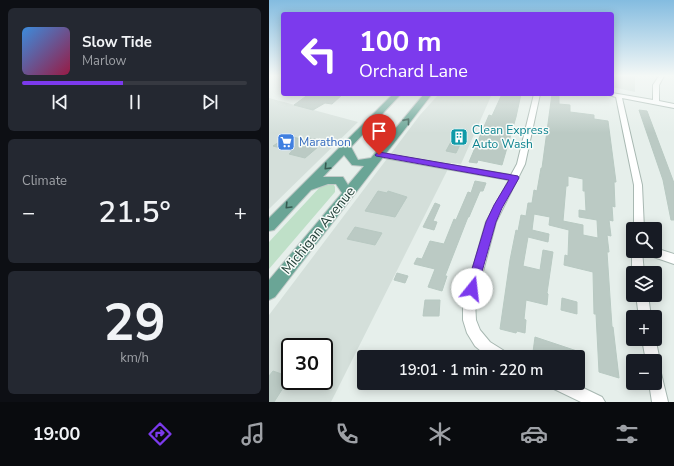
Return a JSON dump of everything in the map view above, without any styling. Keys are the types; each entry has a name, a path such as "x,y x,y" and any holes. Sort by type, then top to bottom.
{"main road":[{"path":"269,226 395,96"},
{"name":"Michigan Avenue","path":"269,292 426,96"},
{"path":"346,147 350,160 353,162 360,163 377,157"},
{"path":"307,187 334,179 339,180 348,193"}],"street":[{"path":"614,95 674,106"},
{"path":"656,95 656,103"},
{"path":"488,350 477,339 470,325 468,313 469,302 491,222 497,208 515,178 525,146 537,96"},
{"path":"619,96 638,184 640,222"},
{"path":"377,157 515,178"},
{"path":"662,255 674,259"},
{"path":"572,390 597,402"},
{"path":"658,390 660,402"}],"shaded area":[{"path":"437,96 491,96 461,164 451,163 331,402 269,402 269,315 420,115"},
{"path":"269,98 358,122 269,209"}],"green space":[{"path":"325,184 334,185 335,192 269,269 269,242 320,187"}],"building":[{"path":"306,96 341,96 332,104 325,103 313,110 294,105"},
{"path":"501,96 521,96 502,165 478,160 477,163 469,162 489,115 492,116"},
{"path":"552,96 559,96 559,104 570,105 570,112 594,115 594,119 608,121 616,182 614,182 615,207 612,206 613,221 609,220 611,236 607,235 609,252 607,252 612,327 619,378 599,372 596,314 594,314 593,272 564,265 565,255 568,256 569,230 549,225 550,217 534,214 532,230 549,234 548,242 528,237 523,266 540,270 543,250 553,252 547,293 547,305 526,300 524,319 526,320 525,333 517,331 516,333 500,329 516,230 518,231 521,215 526,216 528,203 532,203 534,190 537,191","holes":["568,176 583,179 583,191 585,191 586,211 579,210 579,217 597,220 598,238 583,235 583,225 563,221"]},
{"path":"639,110 647,111 674,183 674,220 671,220 663,180"},
{"name":"Clean Express Auto Wash","path":"458,129 467,130 456,153 446,151"},
{"path":"288,136 306,140 309,138 325,141 305,158 289,154 292,151 273,146"},
{"path":"475,181 486,183 483,191 480,191 468,217 445,276 447,276 442,291 428,287 435,269 414,264 417,258 422,259 430,241 444,244 454,219 456,220 468,192 471,193"},
{"path":"378,191 387,193 388,191 407,197 395,217 365,211"},
{"path":"435,203 440,205 433,221 437,222 434,230 423,227"},
{"path":"355,227 382,233 375,245 347,239"},
{"path":"397,273 408,276 405,283 394,280"},
{"path":"562,298 577,302 577,314 561,310"},
{"path":"425,300 440,300 439,316 423,316"},
{"path":"535,337 574,350 533,350"},
{"path":"273,371 281,374 282,390 274,402 269,402 269,376"}],"place":[{"name":"Clean Express Auto Wash","path":"459,137"},
{"name":"Marathon","path":"286,142"}],"route":[{"path":"379,155 515,178 497,208 491,222 472,289"}]}
